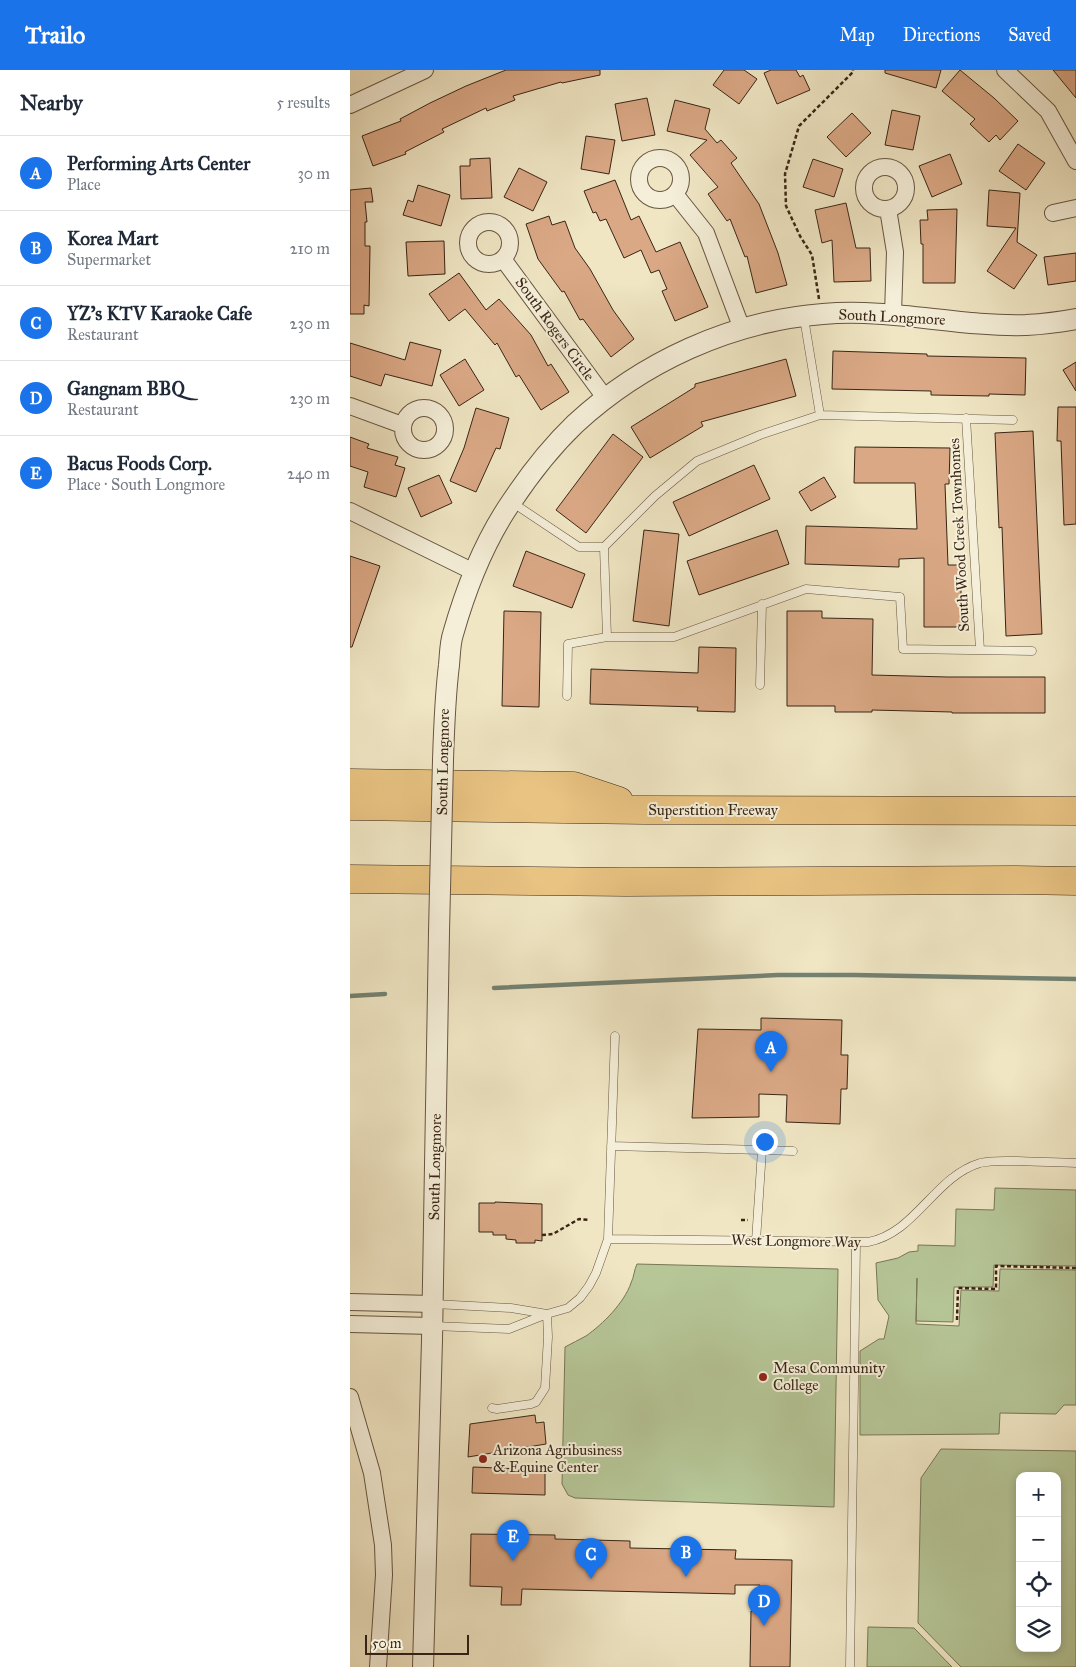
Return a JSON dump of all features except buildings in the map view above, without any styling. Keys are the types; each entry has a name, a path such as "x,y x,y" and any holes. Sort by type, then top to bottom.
{"highway":[{"path":"350,783 574,786 644,810"},
{"name":"Superstition Freeway","path":"350,806 644,810 1076,810"},
{"path":"350,879 626,882 1076,881"},
{"path":"1014,880 1076,885"},
{"path":"350,896 626,882"}],"street":[{"path":"350,105 425,70"},
{"path":"1005,70 1048,111 1076,161"},
{"path":"675,194 706,233 742,329"},
{"path":"1053,213 1076,208"},
{"path":"888,209 895,252 893,314"},
{"name":"South Rogers Circle","path":"503,259 606,399"},
{"name":"South Longmore","path":"423,1667 433,1304 444,703 452,636 474,572 511,502 539,464 574,425 606,399 642,374 669,358 703,343 742,329 769,322 846,312 1025,325 1076,319"},
{"path":"350,406 402,425"},
{"path":"350,511 474,572"},
{"path":"350,1302 433,1304"},
{"path":"350,1324 432,1326"},
{"path":"350,1397 372,1473 383,1545 384,1575 378,1667"}],"lane":[{"path":"812,315 820,415"},
{"path":"511,502 579,547 604,547 655,496 697,461 760,435 820,415 1013,420"},
{"name":"South Wood Creek Townhomes","path":"966,418 980,650"},
{"path":"604,547 607,636"},
{"path":"567,696 568,644 607,636 674,637 806,589 900,597 902,649 1032,651"},
{"path":"760,685 762,604"},
{"path":"432,1326 509,1329 546,1314 568,1308 590,1286 608,1239 615,1036"},
{"path":"611,1146 793,1151"},
{"path":"756,1241 762,1150"},
{"name":"West Longmore Way","path":"608,1239 856,1243 878,1240 901,1228 946,1184 967,1169 981,1163 1002,1161 1076,1163"},
{"path":"850,1667 856,1243"},
{"path":"433,1304 511,1308 546,1314"},
{"path":"492,1408 498,1409 531,1404 536,1402 546,1388 548,1337 546,1314"}],"path":[{"path":"812,315 812,255 800,236 786,206 785,174 799,126 853,70"},
{"path":"542,1235 553,1234 579,1219 590,1220"},
{"path":"741,1220 748,1220"},
{"path":"957,1320 958,1288 996,1289 996,1266 1076,1268"}],"green space":[{"path":"995,1188 1076,1190 1076,1266 994,1265 993,1287 954,1287 953,1322 916,1321 916,1324 959,1326 961,1290 999,1291 1000,1269 1076,1270 1076,1405 1064,1405 1056,1414 1000,1413 999,1434 860,1435 860,1351 879,1339 884,1339 889,1316 878,1300 876,1263 898,1258 909,1252 918,1251 918,1245 955,1246 956,1209 994,1210"},
{"path":"637,1264 838,1269 834,1507 575,1498 568,1495 562,1484 565,1347 586,1336 612,1312 628,1291"},
{"path":"941,1449 1076,1451 1076,1667 961,1667 918,1623 921,1478"},
{"path":"868,1627 914,1628 952,1667 867,1667"}],"waterway":[{"path":"494,988 778,975 1076,979"},
{"path":"350,996 385,994"}],"place":[{"name":"Performing Arts Center","path":"771,1072"},
{"name":"Mesa Community College","path":"763,1377"},
{"name":"Arizona Agribusiness & Equine Center","path":"483,1459"},
{"name":"Bacus Foods Corp.","path":"513,1561"},
{"name":"Korea Mart","path":"686,1577"},
{"name":"YZ's KTV Karaoke Cafe","path":"591,1579"},
{"name":"Gangnam BBQ","path":"764,1626"}]}
